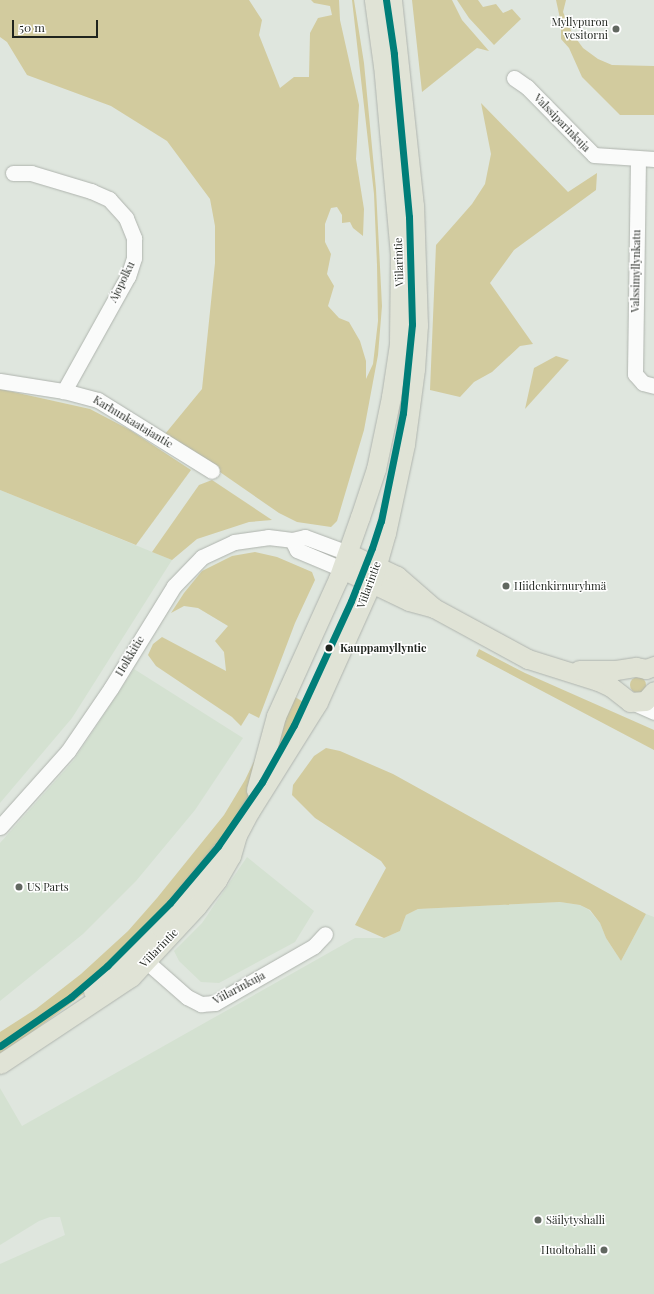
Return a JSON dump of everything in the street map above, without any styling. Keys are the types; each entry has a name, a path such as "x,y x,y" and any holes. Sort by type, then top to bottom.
{"main road":[{"name":"Viilarintie","path":"250,811 276,716 345,561 376,469 386,429 400,324 398,224 384,73 374,0"},
{"name":"Viilarintie","path":"0,1064 48,1030 106,995 141,957 197,906 217,880 231,856 237,835 250,811 318,702 374,575 405,444 415,369 418,325 414,206 392,0"},
{"path":"345,561 374,575 409,601 434,608 528,658 570,671 612,687 628,699 645,702 654,691"},
{"path":"570,671 646,671"}],"street":[{"name":"Valssiparinkuja","path":"514,78 527,87 594,155 638,159"},
{"path":"638,159 654,159"},
{"name":"Valssimyllynkatu","path":"638,159 635,374 643,383 654,386"},
{"name":"Ajopolku","path":"13,173 31,173 91,191 109,199 126,218 134,238 134,258 128,276 64,391"},
{"name":"Karhunkaatajantie","path":"0,380 89,396 108,405 212,471"},
{"name":"Holkkitie","path":"0,828 68,751 111,688 158,609 189,567 202,557 234,542 268,537 292,540 305,537 345,561"},
{"path":"646,671 620,679 619,689 628,699 654,712"},
{"name":"Viilarinkuja","path":"141,957 187,997 201,1004 215,1002 314,946 324,934"}],"shaded area":[{"path":"0,0 249,0 262,20 259,35 280,88 294,77 309,77 310,33 318,18 332,15 330,6 314,3 311,0 339,0 340,20 359,105 356,159 364,209 363,236 353,228 350,222 342,223 342,215 337,207 331,208 325,224 325,242 331,254 327,274 334,286 328,306 339,318 349,322 360,341 366,361 366,379 373,364 378,321 377,265 374,194 352,0 354,0 364,63 376,189 382,306 378,355 364,430 337,521 331,527 297,522 279,513 165,434 202,389 215,263 215,226 210,199 167,141 111,106 27,75 7,42 0,37"},
{"path":"412,0 452,0 462,20 489,51 477,48 422,92"},
{"path":"457,0 478,0 483,7 496,4 503,13 512,9 521,19 494,45 469,18"},
{"path":"556,0 566,0 563,12 572,33 583,48 598,59 612,65 654,66 654,115 620,115 582,77 569,48 561,39 561,23"},
{"path":"481,103 568,192 597,173 596,190 514,250 490,283 533,344 520,346 492,372 474,382 460,397 430,390 436,245 472,204 485,184 491,154"},
{"path":"556,356 569,360 525,409 534,368"},
{"path":"0,389 90,409 130,430 191,470 136,545 0,490"},
{"path":"212,480 272,520 249,522 197,539 172,560 152,552 199,485"},
{"path":"0,490 172,560 72,718 0,803"},
{"path":"255,552 277,557 312,572 315,580 295,623 259,718 249,713 241,726 232,717 156,666 148,655 153,644 162,637 226,671 224,652 215,641 228,626 198,608 184,606 171,613 184,593 202,571 232,556"},
{"path":"479,649 525,673 654,730 654,750 476,656"},
{"path":"134,669 243,738 195,810 136,881 83,934 0,1001 0,843 74,760"},
{"path":"638,677 644,679 646,685 644,691 638,693 632,691 630,685 632,679"},
{"path":"295,697 312,707 270,766 276,732"},
{"path":"326,748 340,751 393,774 646,914 621,961 606,938 600,923 590,910 580,905 560,902 418,909 406,915 400,931 384,938 355,925 386,868 381,861 315,818 292,795 293,785 314,756"},
{"path":"258,753 258,775 239,821 202,869 86,992 0,1056 0,1032 36,1009 81,974 128,931 157,898 224,815 245,780"},
{"path":"247,857 314,911 295,942 219,983 201,982 179,961 174,951 202,923"},
{"path":"560,902 580,905 589,910 600,923 606,938 621,961 646,914 654,917 654,1294 0,1294 0,1264 65,1235 60,1217 50,1217 39,1221 0,1245 0,1088 22,1126 355,938 384,938 400,931 406,915 418,909"}],"transit line":[{"path":"0,1046 71,997 107,966 170,903 218,846 262,782 294,725 351,601 372,548 381,521 403,413 412,324 409,217 394,54 386,0"}],"place":[{"name":"Myllypuron vesitorni","path":"616,29"},
{"name":"Hiidenkirnuryhmä","path":"506,586"},
{"name":"Kauppamyllyntie","path":"329,648"},
{"name":"US Parts","path":"19,887"},
{"name":"Säilytyshalli","path":"538,1220"},
{"name":"Huoltohalli","path":"604,1250"}]}
